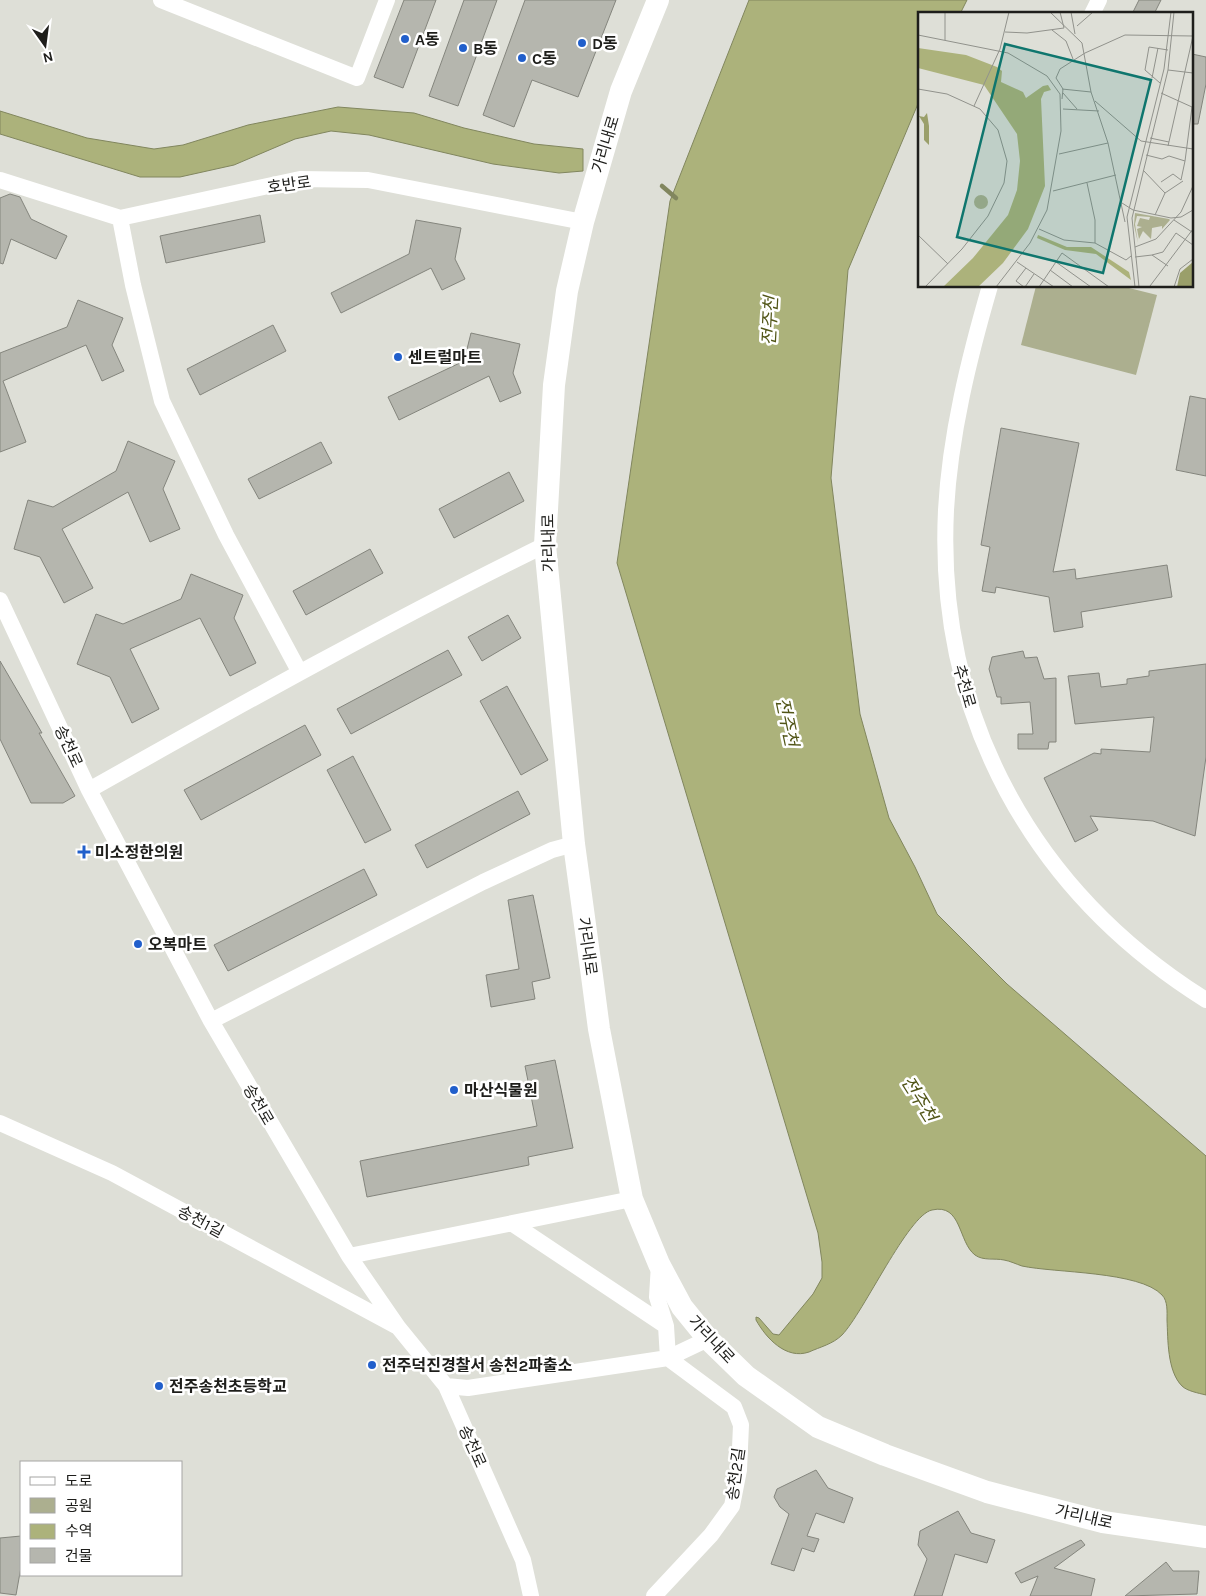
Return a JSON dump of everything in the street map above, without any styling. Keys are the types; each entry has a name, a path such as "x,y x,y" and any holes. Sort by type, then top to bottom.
{"street":[{"path":"161,0 357,78 387,0"},
{"name":"가리내로","path":"658,0 621,91 583,222 567,291 554,385 545,545 574,844 599,1029 632,1199 659,1264 682,1307 708,1339 746,1376 818,1427 884,1455 987,1492 1103,1522 1206,1537"},
{"path":"1093,12 1099,0"},
{"name":"호반로","path":"0,180 120,218 300,179 358,180 583,222"},
{"path":"120,218 133,285 162,401 226,535 299,671"},
{"name":"추천로","path":"989,288 967,376 955,437 946,510 947,586 956,654 965,690 998,775 1033,836 1057,868 1096,912 1138,953 1206,1000"},
{"path":"90,790 299,671 434,599 545,545"},
{"name":"송천로","path":"0,600 90,790 211,1021 349,1256 398,1328 446,1386 524,1560 531,1596"},
{"path":"211,1021 483,882 552,850 574,844"},
{"name":"송천1길","path":"0,1123 112,1173 398,1328"},
{"path":"349,1256 632,1199"},
{"path":"513,1224 666,1326"},
{"path":"659,1264 657,1297 666,1326 668,1358"},
{"path":"446,1386 468,1388 668,1358 708,1339"},
{"name":"송천2길","path":"654,1596 711,1535 732,1506 739,1470 741,1426 734,1407 668,1358"}],"green space":[{"path":"1035,288 1129,288 1157,295 1136,375 1021,345"}],"water":[{"name":"전주천","path":"749,0 967,0 961,12 918,12 918,104 848,270 831,478 860,714 889,818 937,914 1007,984 1206,1156 1206,1395 1187,1389 1177,1380 1169,1354 1166,1303 1164,1297 1151,1287 1116,1277 1022,1266 1004,1260 978,1257 965,1242 954,1218 949,1212 942,1209 932,1210 922,1216 911,1228 851,1323 835,1341 809,1352 801,1354 792,1353 771,1340 756,1320 756,1317 759,1318 773,1334 779,1335 813,1294 822,1278 818,1233 617,563 670,201"},
{"path":"338,107 414,113 464,128 534,144 583,149 583,171 559,173 493,164 369,135 331,131 295,139 234,165 180,177 140,177 0,134 0,111 87,138 154,149 183,145 248,125"}],"building":[{"name":"A동","path":"404,0 436,0 403,88 374,77"},
{"name":"B동","path":"464,0 497,0 458,106 429,96"},
{"path":"525,0 616,0 578,97 532,80 514,127 483,115"},
{"path":"1139,0 1161,0 1155,12 1133,12"},
{"path":"1194,54 1206,57 1206,84 1198,124 1194,124"},
{"path":"10,194 20,197 31,219 67,236 56,259 11,239 3,264 0,263 0,198"},
{"path":"260,215 265,242 166,263 160,236"},
{"path":"416,220 461,228 455,259 465,279 442,290 431,268 341,313 331,293 409,254"},
{"path":"78,300 123,318 112,345 124,371 102,381 86,345 3,381 26,442 0,452 0,353 67,327"},
{"path":"273,325 286,351 200,395 187,369"},
{"path":"471,333 520,344 513,373 521,393 500,402 489,376 399,420 388,397 464,361"},
{"path":"1190,396 1206,399 1206,476 1176,470"},
{"path":"1001,428 1079,443 1053,572 1075,569 1076,579 1167,565 1172,597 1081,612 1083,627 1054,632 1049,597 996,587 995,593 982,591 990,547 981,545"},
{"path":"128,441 175,461 163,489 180,529 150,542 128,492 62,529 93,588 64,603 40,557 14,549 28,500 53,507 116,471"},
{"path":"321,442 332,463 259,499 248,479"},
{"path":"509,472 524,501 454,538 439,509"},
{"path":"370,549 383,573 306,615 293,591"},
{"path":"191,574 243,595 234,618 256,663 230,676 200,618 130,649 159,709 132,723 110,677 77,664 96,614 123,624 181,599"},
{"path":"508,615 521,638 482,661 468,637"},
{"path":"448,650 462,675 351,734 337,709"},
{"path":"1023,651 1025,658 1037,657 1044,679 1056,678 1056,742 1049,742 1048,749 1018,749 1018,734 1033,734 1030,702 1001,704 1001,697 997,697 989,669 992,657"},
{"path":"0,661 42,733 39,733 75,796 63,803 31,803 0,739"},
{"path":"1206,664 1206,757 1195,836 1153,821 1090,816 1098,830 1075,842 1044,778 1094,753 1101,754 1101,749 1150,752 1154,717 1075,724 1068,676 1099,673 1101,687 1127,684 1127,679 1149,676 1149,671"},
{"path":"507,686 548,760 521,775 480,701"},
{"path":"305,725 321,755 201,820 184,790"},
{"path":"353,756 391,830 365,843 327,770"},
{"path":"518,791 530,814 427,868 415,845"},
{"path":"364,869 377,895 228,971 214,945"},
{"path":"533,895 550,978 532,982 535,999 491,1007 486,975 519,969 508,900"},
{"path":"555,1060 573,1148 528,1157 529,1165 367,1197 360,1161 537,1126 525,1066"},
{"path":"816,1470 828,1488 853,1498 844,1523 816,1513 807,1536 819,1539 814,1552 802,1548 794,1571 771,1564 789,1514 780,1507 774,1497 777,1489"},
{"path":"958,1511 971,1533 995,1540 987,1563 955,1554 942,1596 914,1596 927,1559 918,1545 920,1531"},
{"path":"20,1536 20,1573 16,1595 0,1593 0,1538"},
{"path":"1081,1540 1085,1545 1054,1568 1095,1579 1091,1596 1030,1596 1038,1576 1021,1583 1015,1573"},
{"path":"1166,1562 1173,1571 1199,1571 1197,1594 1125,1596"}],"waterway":[{"path":"662,186 676,198"}],"place":[{"name":"A동","path":"405,39"},
{"name":"D동","path":"582,43"},
{"name":"B동","path":"463,48"},
{"name":"C동","path":"522,58"},
{"name":"센트럴마트","path":"398,357"},
{"name":"미소정한의원","path":"84,852"},
{"name":"오복마트","path":"138,944"},
{"name":"마산식물원","path":"454,1090"},
{"name":"전주덕진경찰서 송천2파출소","path":"372,1365"},
{"name":"전주송천초등학교","path":"159,1386"}]}
